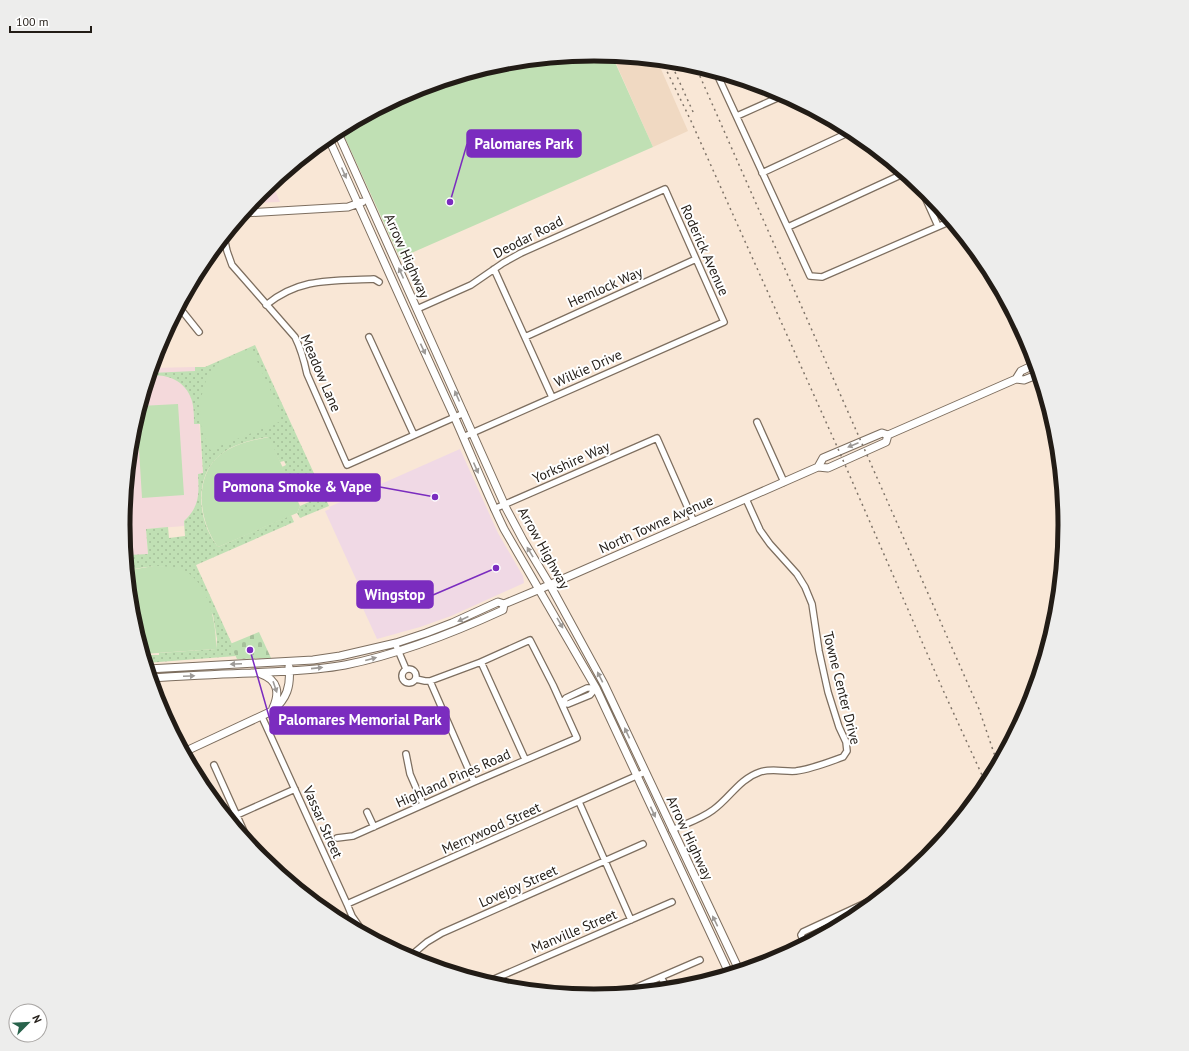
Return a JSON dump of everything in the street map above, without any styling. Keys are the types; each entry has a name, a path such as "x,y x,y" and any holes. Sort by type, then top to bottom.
{"main road":[{"name":"Arrow Highway","path":"340,137 505,504 523,540 591,659 738,967"},
{"name":"Arrow Highway","path":"331,143 494,509 504,529 596,688 728,970"},
{"path":"251,213 348,207 367,199"},
{"name":"Deodar Road","path":"406,314 417,309"},
{"name":"North Towne Avenue","path":"818,467 823,458 882,433 888,435 1016,379 1021,371 1031,367"},
{"path":"1016,379 1024,380 1034,376"},
{"name":"North Towne Avenue","path":"153,669 313,660 340,656 396,643 452,623 498,602 504,604 550,585 818,467 828,468 886,442 888,435"},
{"name":"North Towne Avenue","path":"156,678 290,670 344,665 399,652 435,640 503,610 504,604"},
{"path":"188,750 262,717 281,704 289,684 289,661"},
{"path":"257,672 272,679 276,686 276,701 272,711"}],"street":[{"path":"719,78 810,276 822,277 947,223"},
{"path":"737,116 777,98"},
{"path":"762,173 845,134"},
{"path":"788,227 900,175"},
{"name":"Roderick Avenue","path":"665,188 724,322"},
{"name":"Deodar Road","path":"417,309 471,285 521,253 665,188"},
{"path":"927,201 938,226"},
{"name":"Meadow Lane","path":"225,244 232,265 300,346 307,374 348,465 414,435"},
{"name":"Hemlock Way","path":"524,337 696,259"},
{"path":"494,269 552,397"},
{"path":"266,305 288,290 308,283 374,279 379,282"},
{"path":"182,312 199,332"},
{"name":"Wilkie Drive","path":"463,437 724,322"},
{"path":"369,337 414,435 464,413"},
{"path":"757,422 784,482"},
{"name":"Yorkshire Way","path":"494,509 657,438 694,522"},
{"name":"Towne Center Drive","path":"672,830 712,812 746,778 771,769 788,771 802,770 839,758 846,754 847,751 846,742 839,727 828,692 819,651 812,604 805,587 797,574 770,544 746,499"},
{"path":"406,669 402,674 404,681 410,683 416,679 426,681 481,662 530,640 562,703 568,704 590,695 596,688"},
{"path":"396,643 406,669"},
{"path":"481,662 525,759"},
{"path":"406,669 411,669 414,671 417,675 416,679"},
{"path":"430,680 474,782"},
{"name":"Highland Pines Road","path":"337,838 352,836 374,827 525,759 577,738 562,703"},
{"name":"Vassar Street","path":"262,717 352,916 359,926"},
{"path":"406,754 410,774 423,804"},
{"path":"214,765 244,830"},
{"name":"Merrywood Street","path":"347,904 646,772"},
{"path":"233,817 295,789"},
{"path":"579,802 631,920"},
{"path":"367,812 374,827"},
{"name":"Lovejoy Street","path":"413,953 442,933 643,844"},
{"name":"Manville Street","path":"495,979 672,902"},
{"path":"804,940 801,935 803,932 864,904"},
{"path":"635,988 700,960"},
{"path":"661,977 665,984"}],"shaded area":[{"path":"615,62 660,66 688,131 653,147"},
{"path":"274,189 280,202 261,203"},
{"path":"195,367 203,474 198,474 199,492 197,503 191,514 184,521 184,526 146,529 148,554 132,567 130,526 134,465 146,405 158,368"},
{"path":"460,449 498,533 523,576 524,583 451,616 420,627 377,639 360,602 365,599 325,511 330,509 329,507"}],"green space":[{"path":"564,62 615,62 653,147 400,258 343,134 362,123 417,96 474,77 534,65"},
{"path":"255,345 329,506 300,518 297,513 300,506 309,502 304,491 300,492 302,497 296,499 282,467 286,465 284,461 280,462 268,437 249,441 230,448 219,456 211,465 205,476 201,500 206,525 211,537 218,547 291,515 294,522 196,565 236,656 151,663 149,655 216,649 217,639 213,615 185,572 158,566 132,569 131,556 148,554 146,529 168,527 169,538 185,536 184,521 196,505 198,494 198,474 203,473 200,424 194,424 193,404 191,398 180,383 169,377 155,375 156,373 195,371 195,367 205,367"},
{"path":"251,348 282,415 279,422 210,450 203,433 200,413 202,393 205,383 214,367 220,362"},
{"path":"178,404 184,495 142,498 138,439 146,406"},
{"path":"269,437 300,506 297,513 218,547 206,525 203,513 202,487 211,464 225,451 231,448 243,443"},
{"path":"154,566 170,567 185,571 193,577 206,595 210,606 215,629 216,649 148,654 139,616 132,570"},
{"path":"259,632 271,658 237,659 230,644"}],"railway":[{"path":"665,67 691,121 839,451 943,690 984,779"},
{"path":"673,68 694,114"},
{"path":"699,73 979,709 996,759"}],"place":[{"name":"Palomares Park","path":"450,202"},
{"name":"Pomona Smoke & Vape","path":"435,497"},
{"name":"Wingstop","path":"496,568"},
{"name":"Palomares Memorial Park","path":"250,650"}]}
